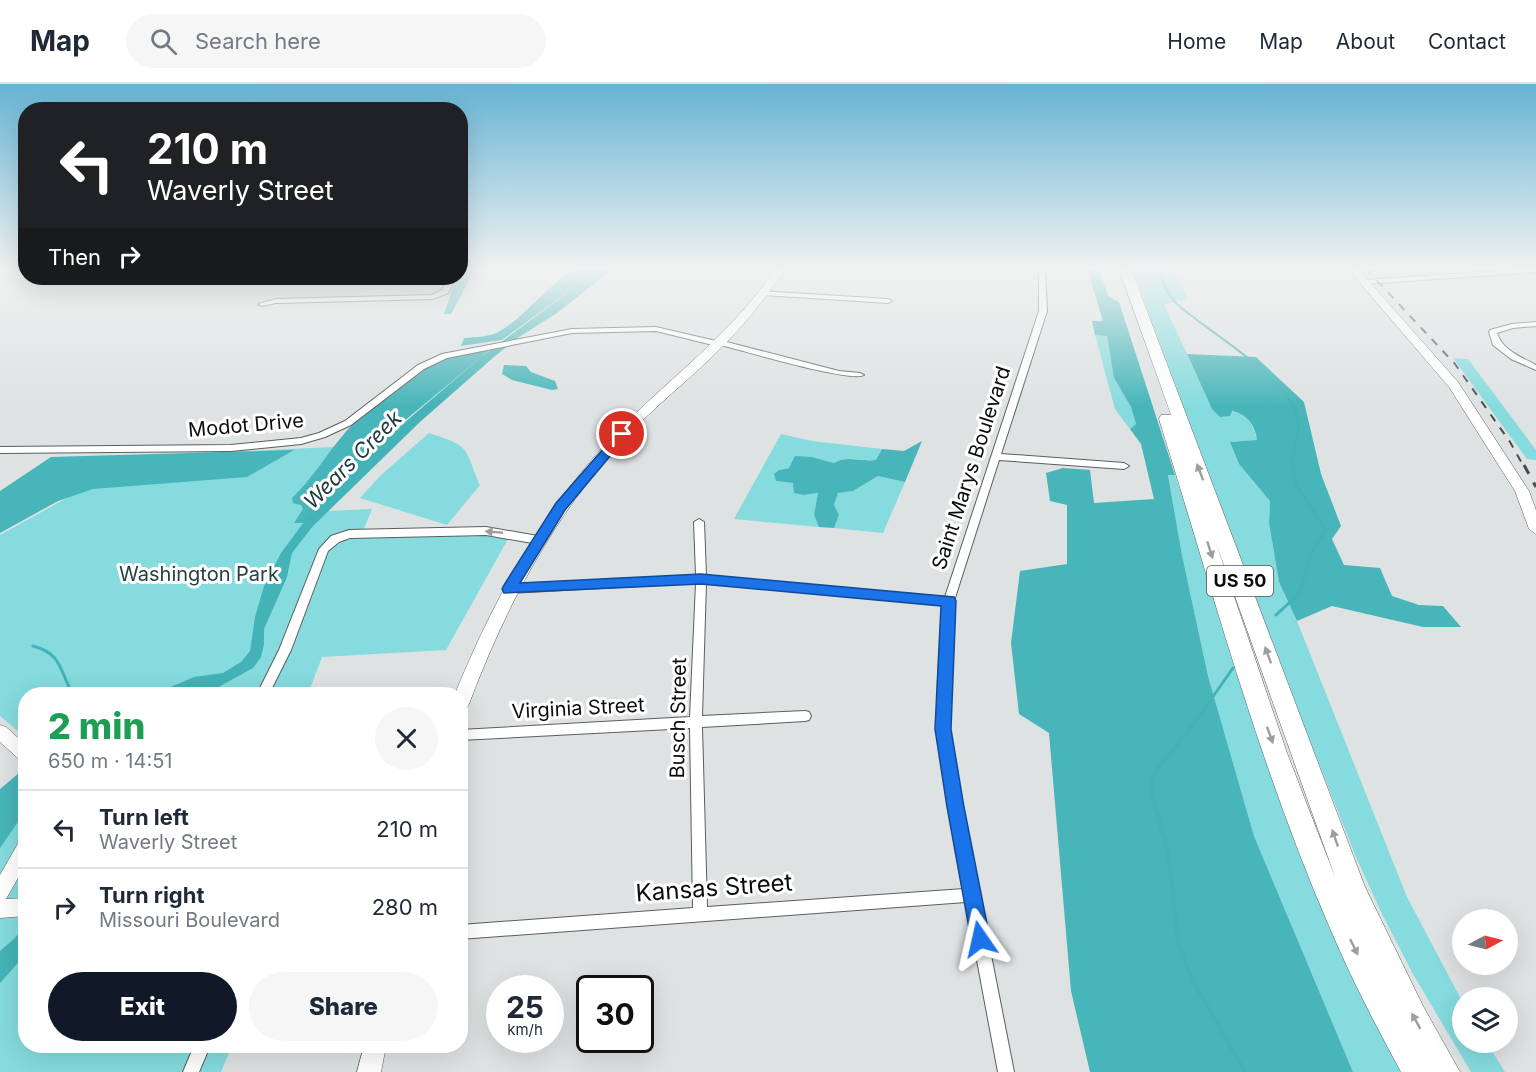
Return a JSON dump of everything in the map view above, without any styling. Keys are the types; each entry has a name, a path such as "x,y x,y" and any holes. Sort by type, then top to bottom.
{"highway":[{"name":"US 50","path":"1131,315 1212,555 1254,690 1328,894 1398,1039 1418,1072"},
{"name":"US 50","path":"1142,315 1354,893 1413,1016 1445,1072"}],"main road":[{"path":"466,687 509,589 538,540 576,486 622,434 718,343 744,315"},
{"path":"1394,315 1454,385 1522,491 1536,529"},
{"path":"369,1072 373,1053"}],"street":[{"name":"Saint Marys Boulevard","path":"1006,1072 943,729 949,601 1042,315"},
{"path":"1536,324 1512,326 1493,332 1496,343 1514,357 1536,368"},
{"name":"Modot Drive","path":"0,450 231,448 301,441 327,433 348,423 420,367 439,358 545,334 572,331 647,328 669,331 839,373 860,375"},
{"path":"996,457 1124,466"},
{"name":"Busch Street","path":"699,522 701,579 696,721 700,915"},
{"path":"266,687 285,650 324,549 335,539 349,534 497,532 538,540"},
{"path":"509,589 701,579 949,601"},
{"name":"Virginia Street","path":"468,735 806,716"},
{"path":"0,732 18,748"},
{"path":"0,892 18,860"},
{"name":"Kansas Street","path":"468,931 972,895"},
{"path":"191,1072 199,1053"}],"green space":[{"path":"1149,315 1169,315 1212,409 1242,415 1254,431 1257,440 1230,442 1239,464 1270,501 1269,523 1279,582 1297,621 1407,897 1455,987 1452,987 1452,1040 1413,974 1356,857 1291,693"},
{"path":"1095,335 1107,336 1114,378 1131,407 1136,424 1130,429 1115,409"},
{"path":"1453,358 1468,359 1536,450 1536,460 1527,459"},
{"path":"429,433 460,445 468,455 480,485 447,525 360,498 380,476"},
{"path":"781,434 812,441 882,449 876,460 849,459 834,463 812,457 789,468 779,470 776,481 793,483 804,495 818,493 814,515 819,527 734,519"},
{"name":"Washington Park","path":"354,446 308,512 372,509 360,538 497,535 508,539 446,650 322,657 311,687 18,687 18,731 0,716 0,535 74,494 105,458"},
{"path":"1168,474 1175,475 1213,589 1402,1072 1353,1072 1254,836 1208,676 1182,555"},
{"path":"878,476 905,482 883,533 834,528 839,515 834,505 838,493 853,491"},
{"path":"18,773 18,1053 229,1053 221,1072 0,1072 0,794"},
{"path":"1460,1053 1493,1053 1505,1072 1471,1072"}],"shaded area":[{"path":"536,315 502,340 461,346 464,338 496,333 520,316"},
{"path":"537,315 554,315 519,337 495,356 421,421 313,526 292,553 287,577 264,629 261,657 253,668 218,687 170,687 194,677 223,673 241,662 250,651 255,617 264,586 281,553 329,488 368,451 480,358"},
{"path":"1101,315 1123,315 1175,475 1168,475 1182,555 1208,676 1254,836 1353,1072 1090,1072 1071,991 1049,733 1019,714 1011,643 1020,571 1067,564 1067,505 1050,501 1046,473 1063,468 1090,470 1094,503 1154,499 1141,444 1130,429 1136,424 1131,407 1114,378 1107,336 1095,335 1092,321 1103,321"},
{"path":"491,349 368,451 329,488 304,523 294,523 303,509 301,505 293,503 292,498 344,434 362,416 402,384 428,367 457,355"},
{"path":"1187,354 1256,357 1304,402 1321,474 1341,526 1332,539 1344,565 1380,568 1392,596 1419,605 1443,606 1461,627 1423,627 1332,606 1297,621 1279,582 1269,523 1270,501 1239,464 1230,442 1257,440 1254,430 1250,421 1242,415 1232,411 1230,416 1220,417 1212,409"},
{"path":"504,365 526,366 531,372 555,381 558,389 552,390 512,380 502,374"},
{"path":"922,441 905,482 878,476 853,491 838,493 834,505 839,515 834,528 819,527 814,515 818,493 804,495 794,493 793,483 776,481 774,474 779,470 789,468 795,456 812,457 834,463 849,459 876,460 882,449 904,451"},
{"path":"294,450 247,477 93,489 58,501 0,533 0,491 51,457"},
{"path":"18,774 18,822 0,848 0,789"},
{"path":"18,934 18,963 0,983 0,951"}],"waterway":[{"path":"1191,315 1265,372 1281,388 1292,404 1298,421 1292,466"},
{"path":"1276,615 1299,594 1311,553 1326,530 1297,486 1292,466"},
{"path":"33,646 43,649 55,659 69,687"},
{"path":"1191,728 1233,668"},
{"path":"1192,726 1151,777 1153,799 1168,852 1179,947 1194,983 1245,1072"}],"railway":[{"path":"1409,315 1455,364 1510,442 1524,467"},
{"path":"1524,465 1536,487"}],"route":[{"path":"622,434 560,507 509,589 701,579 949,601 943,729 980,939"}],"water label":[{"name":"Wears Creek","path":"353,460"}]}
